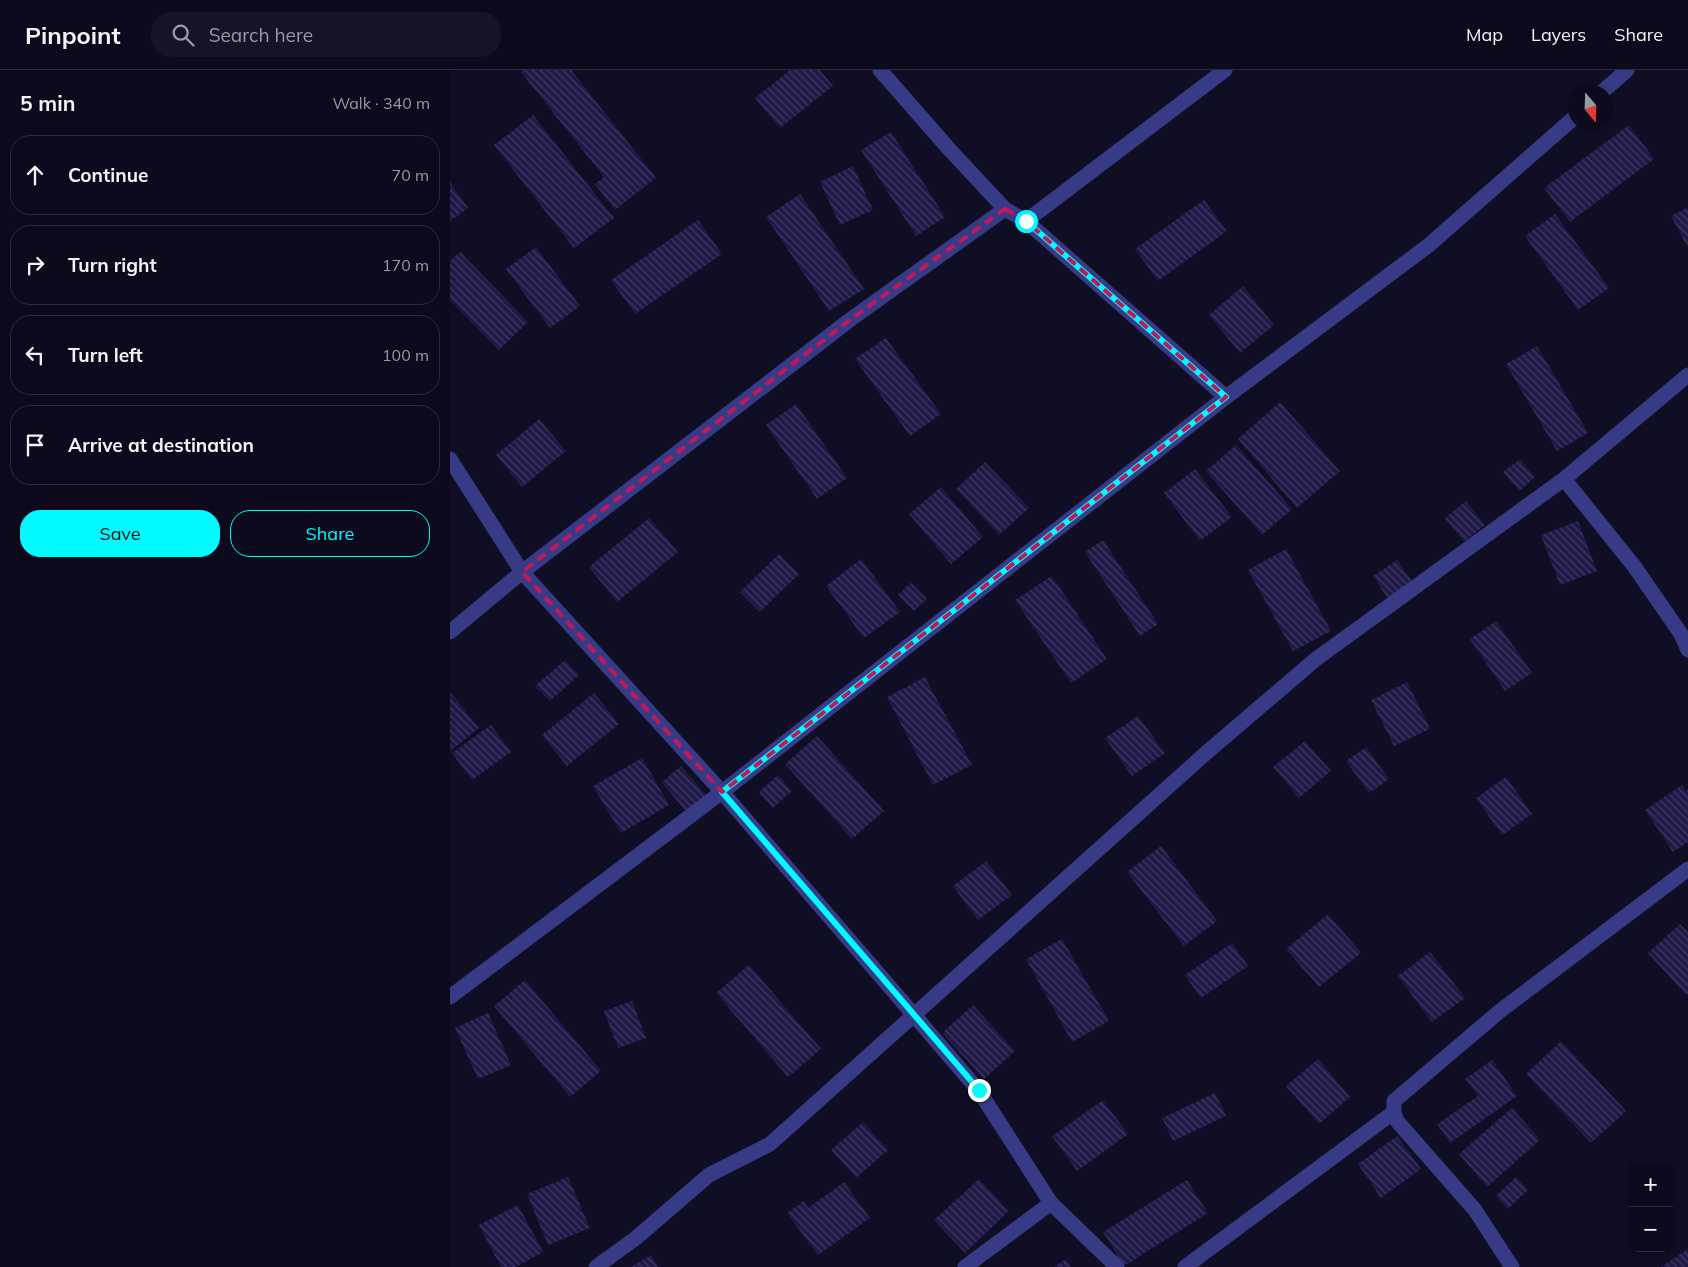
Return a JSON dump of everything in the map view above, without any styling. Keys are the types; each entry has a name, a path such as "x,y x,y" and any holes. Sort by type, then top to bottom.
{"street":[{"path":"880,70 1005,209 1026,221 1226,397"},
{"path":"1026,221 1225,70"},
{"path":"1610,85 1627,70"},
{"path":"450,996 722,792 1226,397 1429,245 1568,123"},
{"path":"450,632 522,572 851,319 1005,209"},
{"path":"596,1267 636,1238 709,1175 770,1144 1199,760 1316,659 1564,479 1688,374"},
{"path":"450,459 522,572 722,792 979,1090 1051,1203 1118,1267"},
{"path":"1564,479 1634,566 1681,634 1688,650"},
{"path":"1512,1267 1475,1210 1397,1121 1394,1112 1394,1101 1500,1011 1688,869"},
{"path":"1185,1267 1394,1112"},
{"path":"965,1267 1051,1203"}],"highlighted area":[{"path":"1005,209 1026,221 1226,397 722,792 522,572 851,319"}],"building":[{"path":"523,70 571,70 656,178 615,210 595,184 604,177 521,72"},
{"path":"790,70 820,70 833,86 780,128 755,98"},
{"path":"533,115 614,218 574,248 494,145"},
{"path":"1629,125 1654,159 1570,222 1544,188"},
{"path":"891,132 945,217 916,236 861,150"},
{"path":"853,166 873,210 840,225 820,182"},
{"path":"450,182 468,208 450,221"},
{"path":"800,194 864,289 829,311 766,217"},
{"path":"1204,200 1227,231 1158,281 1135,249"},
{"path":"1688,207 1688,248 1671,216"},
{"path":"1555,214 1609,288 1578,310 1525,236"},
{"path":"698,220 722,254 635,314 611,280"},
{"path":"536,247 580,306 550,328 506,269"},
{"path":"460,252 528,322 499,350 450,300 450,261"},
{"path":"1243,286 1274,325 1240,353 1209,315"},
{"path":"886,338 941,414 910,436 855,359"},
{"path":"1537,346 1588,433 1557,451 1506,364"},
{"path":"1280,402 1340,471 1297,508 1238,439"},
{"path":"796,404 847,478 817,499 766,425"},
{"path":"539,419 566,451 522,487 496,455"},
{"path":"1236,445 1292,509 1262,535 1206,471"},
{"path":"1520,459 1535,477 1519,491 1503,472"},
{"path":"985,462 1029,508 999,535 956,489"},
{"path":"1195,469 1232,517 1200,541 1164,493"},
{"path":"941,487 983,537 951,564 909,514"},
{"path":"1466,501 1485,525 1464,542 1445,518"},
{"path":"649,518 678,552 617,602 589,567"},
{"path":"1578,521 1597,571 1560,585 1541,535"},
{"path":"1103,540 1158,624 1140,636 1085,552"},
{"path":"1286,549 1331,631 1293,651 1248,570"},
{"path":"779,554 799,574 760,612 740,592"},
{"path":"861,559 900,612 864,638 826,586"},
{"path":"1397,560 1413,582 1388,599 1373,576"},
{"path":"1052,576 1107,659 1071,683 1015,600"},
{"path":"911,583 927,599 914,611 898,595"},
{"path":"1496,621 1532,673 1505,691 1470,639"},
{"path":"565,660 579,675 550,701 535,686"},
{"path":"925,677 972,765 933,785 887,697"},
{"path":"1407,682 1430,729 1394,746 1371,700"},
{"path":"450,692 479,728 450,751"},
{"path":"594,693 619,724 567,766 542,735"},
{"path":"1138,716 1165,753 1132,776 1105,738"},
{"path":"491,725 511,752 472,780 452,753"},
{"path":"817,736 884,811 852,839 785,764"},
{"path":"1305,741 1331,771 1299,798 1273,767"},
{"path":"1366,747 1389,779 1369,793 1346,761"},
{"path":"642,758 669,805 621,833 593,786"},
{"path":"681,766 706,795 686,812 662,782"},
{"path":"778,775 792,791 773,808 759,792"},
{"path":"1506,777 1532,814 1502,835 1476,798"},
{"path":"1682,785 1686,791 1688,789 1688,842 1673,852 1645,810"},
{"path":"1161,846 1217,921 1184,946 1127,872"},
{"path":"986,861 1012,895 978,920 953,886"},
{"path":"1328,914 1361,953 1319,987 1286,949"},
{"path":"1680,924 1688,932 1688,994 1686,995 1648,953"},
{"path":"1062,939 1109,1021 1072,1042 1026,959"},
{"path":"1232,943 1248,966 1201,998 1185,975"},
{"path":"1430,952 1465,998 1432,1022 1398,976"},
{"path":"749,965 821,1049 788,1077 716,993"},
{"path":"525,980 601,1071 570,1097 494,1006"},
{"path":"632,1001 646,1038 618,1048 604,1011"},
{"path":"973,1005 1015,1051 984,1079 942,1033"},
{"path":"488,1013 511,1065 478,1079 455,1028"},
{"path":"1561,1041 1626,1111 1591,1143 1526,1074"},
{"path":"1318,1059 1350,1097 1319,1124 1286,1086"},
{"path":"1492,1060 1517,1096 1450,1143 1437,1124 1478,1096 1465,1079"},
{"path":"1215,1093 1226,1116 1173,1141 1162,1118"},
{"path":"1103,1100 1128,1134 1077,1171 1052,1136"},
{"path":"1512,1108 1540,1140 1487,1187 1459,1154"},
{"path":"863,1122 888,1150 856,1178 831,1150"},
{"path":"1397,1136 1421,1169 1381,1198 1358,1164"},
{"path":"568,1177 590,1228 548,1245 527,1194"},
{"path":"1516,1177 1528,1190 1508,1209 1496,1196"},
{"path":"979,1179 1009,1211 965,1253 934,1220"},
{"path":"1187,1180 1208,1213 1124,1266 1103,1232"},
{"path":"844,1182 870,1218 818,1255 787,1213 804,1201 808,1208"},
{"path":"518,1205 543,1252 516,1267 501,1267 479,1225"},
{"path":"1688,1249 1688,1267 1661,1267"},
{"path":"651,1255 658,1267 631,1267"},
{"path":"1066,1259 1071,1267 1054,1267"}],"route":[{"path":"979,1090 722,792 1226,397 1026,221"}]}
